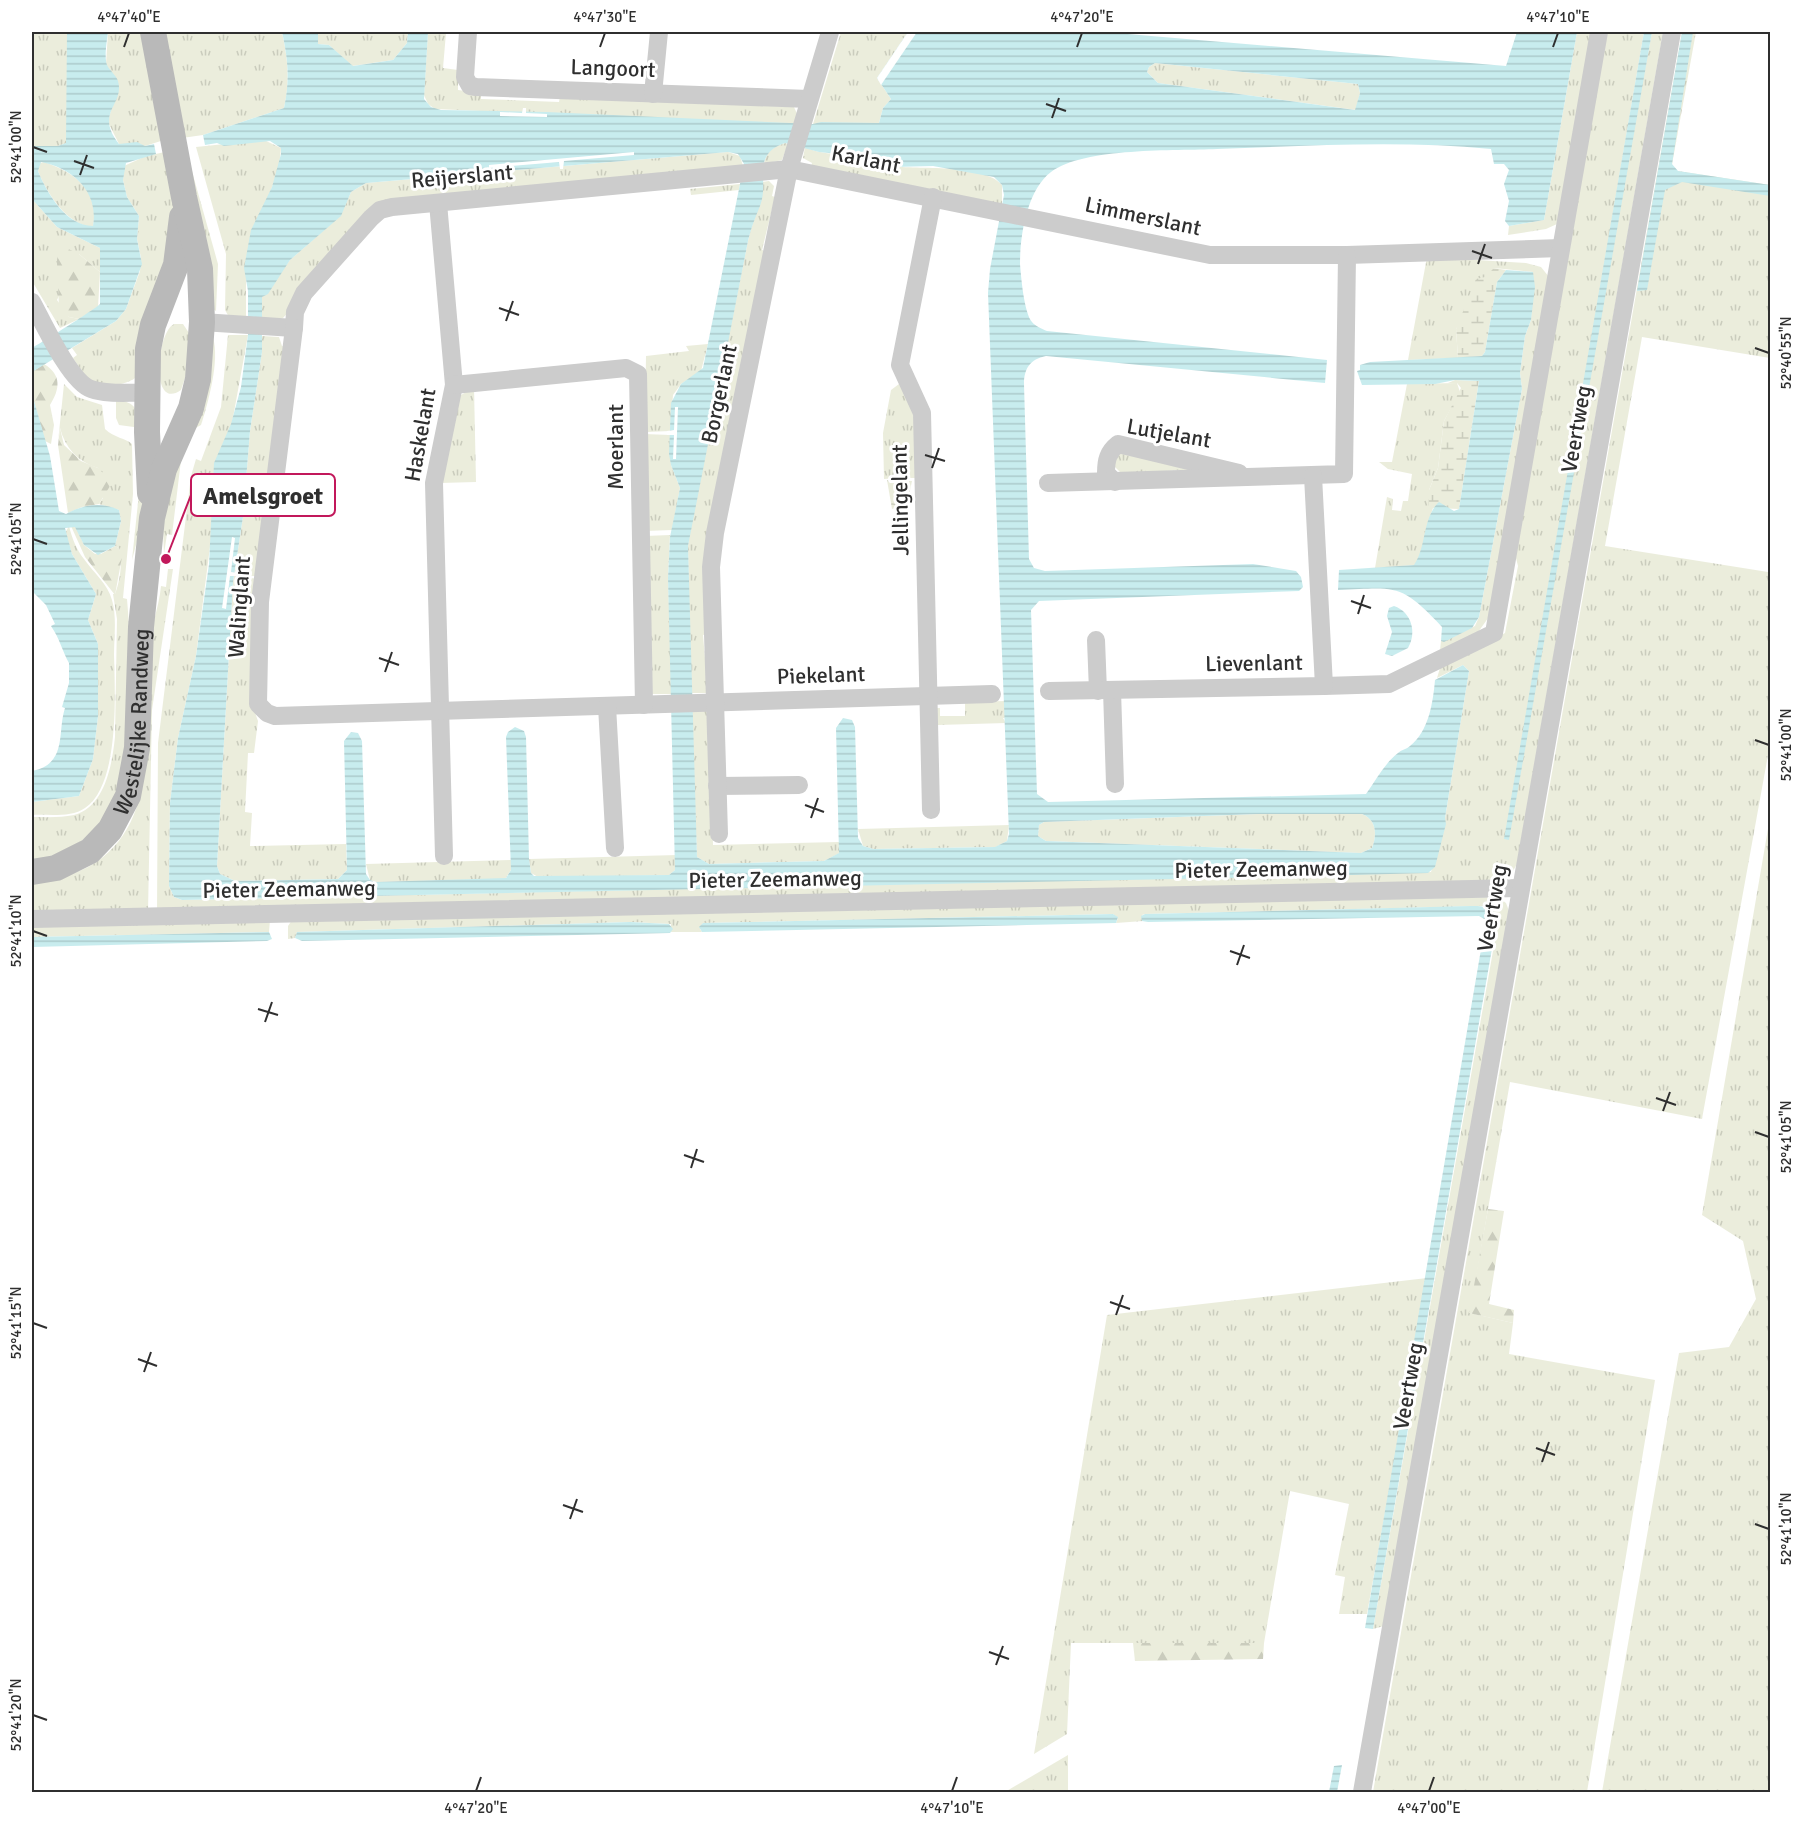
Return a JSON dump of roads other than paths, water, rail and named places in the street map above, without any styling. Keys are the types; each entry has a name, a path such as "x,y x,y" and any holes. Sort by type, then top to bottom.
{"street":[{"name":"Westelijke Randweg","path":"32,872 56,868 90,851 110,830 128,796 137,748 141,627 152,518 164,469 191,408 198,379 202,322 200,269 153,32"},
{"name":"Langoort","path":"468,32 465,77 470,86 652,94 807,108"},
{"path":"652,94 659,32"},
{"name":"Borgerlant","path":"711,703 711,567 715,533 791,161 830,32"},
{"path":"1324,686 1389,684 1494,633 1599,32"},
{"name":"Veertweg","path":"1362,1792 1519,888 1672,32"},
{"name":"Reijerslant","path":"285,328 304,293 380,210 769,171 791,161"},
{"name":"Karlant","path":"791,161 933,197"},
{"name":"Westelijke Randweg","path":"152,518 147,393 148,349 158,311 176,265 184,197"},
{"name":"Limmerslant","path":"933,197 1210,255 1347,255 1561,248"},
{"name":"Jellingelant","path":"931,810 922,413 900,365 933,197"},
{"name":"Haskelant","path":"438,203 454,385 434,483 441,711"},
{"name":"Lutjelant","path":"1048,483 1344,474 1347,255"},
{"path":"32,302 83,385 93,390 147,393 154,404 166,412 182,412 191,408"},
{"path":"158,311 178,307 194,314 202,322 285,328"},
{"name":"Walinglant","path":"285,328 260,602 258,704 267,713 275,716 711,703"},
{"name":"Moerlant","path":"454,385 626,368 638,374 651,705"},
{"name":"Lutjelant","path":"1115,482 1106,473 1106,462 1110,450 1118,444 1255,477"},
{"name":"Lievenlant","path":"1049,691 1324,686 1313,476"},
{"path":"1096,640 1105,691 1115,784"},
{"path":"929,696 992,694"},
{"name":"Piekelant","path":"711,703 929,696"},
{"path":"711,703 719,834"},
{"path":"608,706 615,848"},
{"path":"441,711 444,856"},
{"path":"717,786 799,785"},
{"name":"Pieter Zeemanweg","path":"32,919 1519,888"}],"water":[{"path":"67,32 108,32 106,62 118,81 119,89 110,116 109,124 112,133 119,144 137,142 145,146 154,144 156,154 126,163 123,180 127,197 139,216 137,239 142,264 126,309 116,321 32,372 32,348 100,304 100,248 57,227 32,199 32,146 58,146 66,143","holes":["41,162 53,165 73,176 88,192 94,214 93,226 83,225 74,220 52,198 38,171"]},
{"path":"282,32 318,32 318,44 329,45 353,66 393,60 407,43 408,32 428,32 424,99 431,107 441,110 546,112 813,124 821,122 879,123 883,108 891,99 877,78 908,32 1104,32 1506,66 1517,32 1577,32 1544,220 1509,226 1505,221 1509,201 1504,184 1509,170 1504,164 1494,164 1491,149 1354,144 1131,152 1085,158 1066,164 1051,172 1043,180 1031,201 1023,227 1020,264 1025,303 1032,322 1047,331 1327,360 1325,383 1046,356 1032,362 1029,366 1024,384 1029,559 1034,568 1045,571 1253,564 1296,571 1301,577 1303,587 1299,591 1039,601 1031,610 1037,794 1048,802 1366,794 1388,762 1410,746 1422,732 1431,707 1435,680 1463,665 1469,671 1445,818 1446,824 1435,867 1428,873 1314,876 182,900 174,897 169,886 170,803 178,738 196,656 209,564 214,463 231,424 241,387 248,335 248,291 244,268 251,230 272,187 281,154 281,148 270,141 224,146 217,143 205,145 203,135 284,108 288,79","holes":["1155,63 1358,84 1360,93 1355,110 1158,83 1147,72 1149,67","785,143 893,167 933,166 994,177 1002,185 1004,195 990,269 988,293 1009,834 1007,841 995,847 873,849 863,846 858,838 855,727 852,720 843,718 836,728 839,853 824,861 709,864 697,857 688,546 748,241 763,197 764,162 774,148","728,152 738,154 744,164 703,368 681,384 671,403 669,454 680,488 670,537 668,578 675,870 669,875 534,876 531,873 529,859 526,737 524,731 515,727 508,732 506,737 511,870 506,878 376,882 370,880 366,874 362,741 358,733 351,732 344,741 347,870 338,879 235,881 220,874 217,866 233,582 243,517 250,431 262,352 262,297 268,294 290,260 341,216 351,192 366,183","1258,814 1362,814 1371,820 1375,838 1372,848 1361,853 1046,841 1038,836 1039,825 1044,822"]},
{"path":"1644,32 1652,32 1509,840 1504,839"},
{"path":"1682,32 1693,32 1672,164 1678,171 1770,185 1770,196 1682,182 1665,190 1647,290 1637,291"},
{"path":"1506,270 1533,272 1535,287 1531,320 1525,336 1520,373 1522,389 1479,617 1472,628 1444,642 1441,641 1442,627 1428,612 1406,595 1385,589 1338,590 1339,570 1414,565 1430,516 1439,502 1454,511 1459,509 1479,381 1455,380 1435,384 1362,385 1357,371 1360,370 1360,365 1370,362 1482,356 1485,352 1497,282"},
{"path":"32,394 50,456 59,511 66,514 85,506 112,507 119,510 121,521 115,546 98,555 84,545 75,527 65,528 72,554 96,594 88,620 98,644 98,716 93,759 79,796 32,802 32,771 51,762 59,746 65,708 62,707 69,683 69,663 51,626 55,624 46,605 32,591"},
{"path":"1394,606 1409,618 1412,636 1408,648 1392,656 1385,654 1392,632 1387,616 1389,608"},
{"path":"1471,906 1491,909 1497,920 1373,1629 1365,1628 1486,920 1479,916 1148,922 1142,921 1141,916 1145,914"},
{"path":"1113,914 1118,917 1116,923 702,932 699,927 703,923"},
{"path":"630,922 669,924 673,929 670,933 302,941 295,938 297,932"},
{"path":"269,932 272,939 267,941 32,947 32,937"},
{"path":"1342,1765 1337,1792 1329,1792 1334,1766"}],"place":[{"name":"Amelsgroet","path":"166,559"}]}
